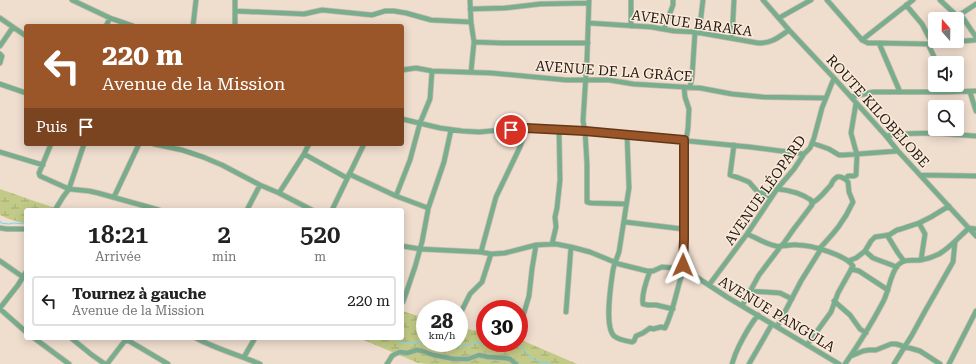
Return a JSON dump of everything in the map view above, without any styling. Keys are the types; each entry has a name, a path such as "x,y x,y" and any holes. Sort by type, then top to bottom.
{"street":[{"path":"72,0 110,18 127,24"},
{"path":"194,24 196,0"},
{"path":"235,0 235,24"},
{"path":"470,0 474,42 471,72"},
{"path":"631,0 631,26"},
{"path":"664,29 673,5 673,0"},
{"path":"690,87 703,0"},
{"path":"732,38 734,0"},
{"name":"ROUTE KILOBELOBE","path":"763,0 976,236"},
{"path":"779,18 811,0"},
{"path":"827,0 865,42 928,43"},
{"path":"862,40 913,0"},
{"path":"940,0 953,12"},
{"path":"470,9 589,2 583,121 587,164 587,202 626,204"},
{"path":"964,13 976,4"},
{"path":"906,5 922,24 928,38"},
{"path":"235,11 304,14 322,10 372,15 385,11 394,11 431,20 471,22"},
{"path":"0,18 24,35"},
{"path":"107,24 110,18"},
{"path":"964,20 976,38 964,39"},
{"name":"AVENUE BARAKA","path":"589,23 651,27 758,43 768,43 790,30"},
{"path":"0,46 13,27"},
{"path":"474,42 588,43"},
{"path":"879,43 900,92"},
{"path":"0,54 2,56 0,64"},
{"name":"AVENUE DE LA GRÂCE","path":"404,70 416,68 432,71 491,73 566,80 609,80 633,84 690,87 763,98 825,98"},
{"path":"396,196 410,160 420,123 430,99 432,71"},
{"name":"AVENUE LÉOPARD","path":"709,285 747,234 777,188 808,151 814,138 825,98 834,78"},
{"path":"0,84 24,92"},
{"path":"627,134 629,186 620,252 615,263 612,276 609,319 610,328 616,337 632,342 636,336 649,328 664,328 673,309 683,271 685,140 688,128 689,109 685,97 684,87"},
{"path":"964,92 976,91"},
{"path":"851,97 869,93 928,92"},
{"path":"970,92 976,112"},
{"path":"845,179 848,176 855,176 856,155 851,133 856,103"},
{"path":"404,119 451,130 479,132 526,128 585,131 734,145 804,154"},
{"path":"481,252 496,197 520,147 526,128"},
{"path":"404,299 422,242 428,208 444,162 451,130"},
{"path":"552,244 556,229 555,217 560,180 559,130"},
{"path":"886,136 913,133 976,136"},
{"path":"812,143 848,156 898,151"},
{"path":"734,145 730,175 749,182 756,190 771,197"},
{"path":"49,146 39,173 40,176 69,189 90,191 152,208"},
{"path":"56,208 69,189 83,146"},
{"path":"114,197 138,146"},
{"path":"165,146 203,157 222,165 260,185 279,192 308,208"},
{"path":"279,192 308,146"},
{"path":"333,208 363,146"},
{"path":"0,152 43,165"},
{"path":"304,154 348,176 428,208"},
{"path":"920,175 976,176"},
{"path":"742,306 759,275 812,206 812,203 819,199 835,179 838,177 845,179 848,182 849,192 853,202 837,230 820,248 777,327"},
{"path":"247,208 260,185"},
{"path":"777,188 806,197 811,200 812,203"},
{"path":"848,261 858,257 865,251 875,237 891,234 897,230 919,223 949,206"},
{"path":"625,222 684,229"},
{"path":"919,223 925,234 921,260"},
{"path":"0,228 24,229"},
{"path":"845,364 866,333 883,302 893,275 899,264 904,261 921,260 938,254 955,242 969,228 976,229"},
{"path":"747,234 771,244 781,246 799,244 820,248 852,264 853,266 834,301 831,312 807,345"},
{"path":"887,235 904,261"},
{"path":"894,364 949,269 952,262 955,242"},
{"name":"AVENUE PANGULA","path":"404,246 420,249 481,252 491,254 536,245 552,244 597,254 615,263 650,271 662,267 675,268 695,276 834,363 839,364"},
{"path":"527,300 536,245"},
{"path":"566,312 571,247"},
{"path":"865,251 873,258 897,267"},
{"path":"467,300 470,294 482,282 491,254"},
{"path":"0,261 23,277 0,308 24,330"},
{"path":"851,269 859,271 888,290"},
{"path":"650,271 643,294 643,304 673,309"},
{"path":"750,291 780,293 792,299"},
{"path":"834,301 850,315 860,329 866,333"},
{"path":"949,364 976,311"},
{"path":"732,364 746,331 758,315"},
{"path":"749,364 772,324"},
{"path":"37,340 69,364"},
{"path":"73,340 106,364 124,340"},
{"path":"129,340 168,364"},
{"path":"200,340 260,364"},
{"path":"244,357 254,340"},
{"path":"850,357 863,351 876,350 891,344 896,344 920,351 940,364"},
{"path":"387,364 395,354 407,353 415,350 433,355 454,358 468,359 479,355 505,358 510,359 516,364"}],"green space":[{"path":"0,189 56,208 24,208 24,223 0,215"},
{"path":"404,312 416,315 416,352 468,352 468,329 476,331 476,352 528,352 528,343 577,364 418,363 364,340 404,340"}],"waterway":[{"path":"0,221 1,223 9,224 24,224"},
{"path":"397,340 399,342 432,343 457,347 476,343"},
{"path":"526,352 534,360 551,364"}],"route":[{"path":"511,130 526,128 585,131 684,140 683,265"}]}
